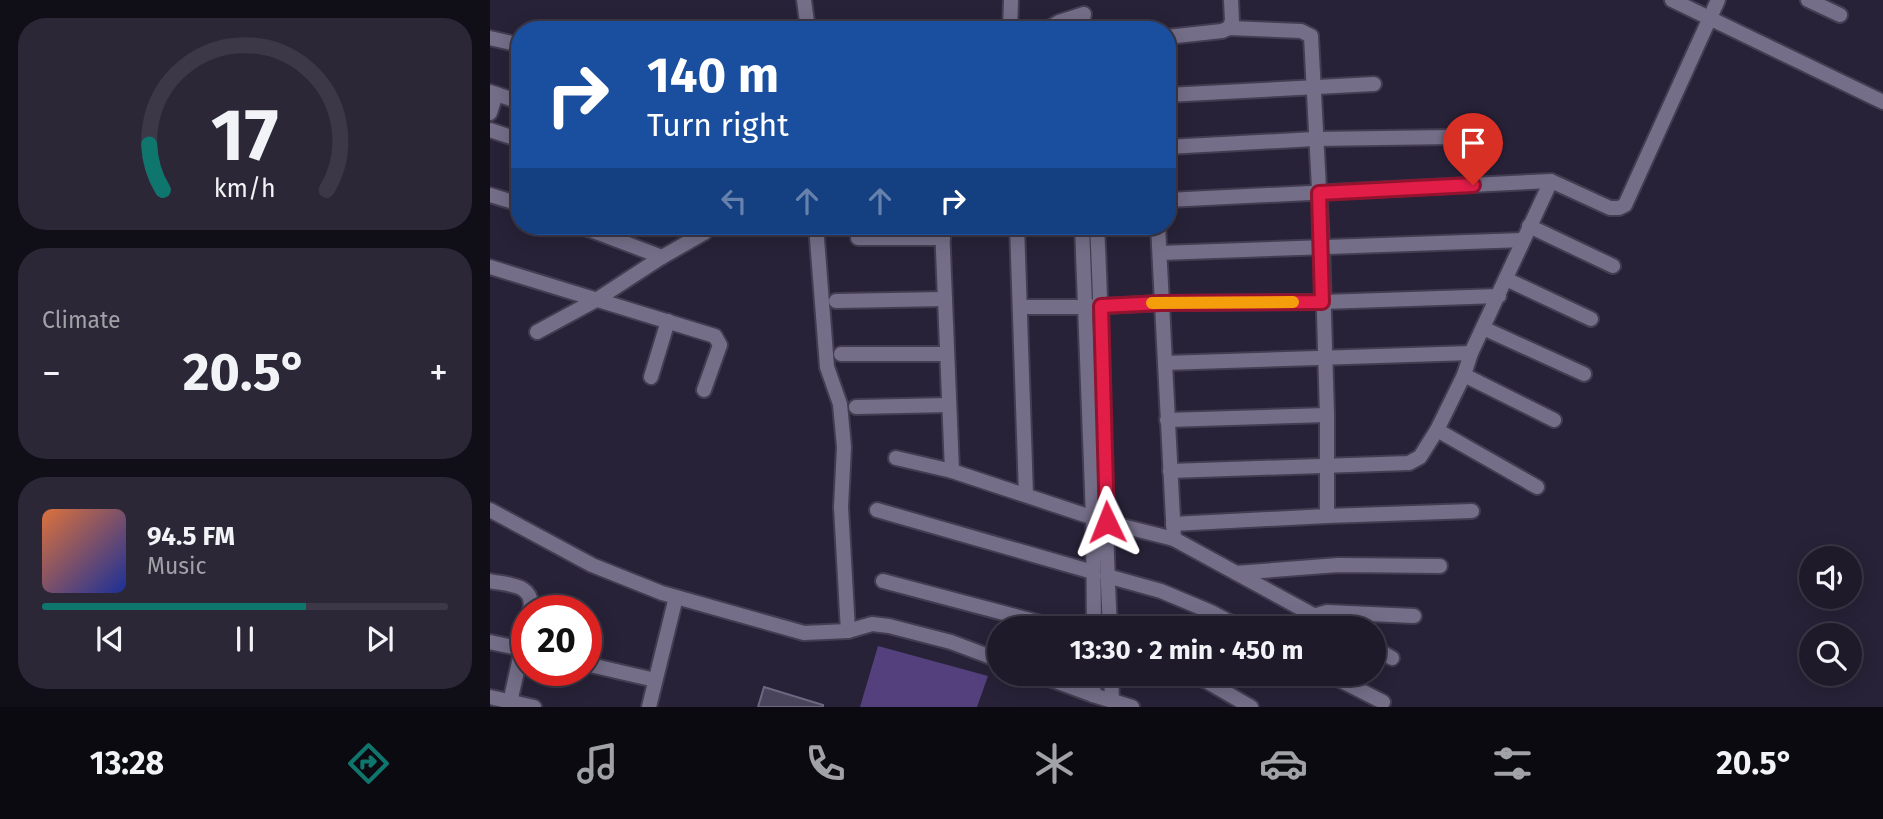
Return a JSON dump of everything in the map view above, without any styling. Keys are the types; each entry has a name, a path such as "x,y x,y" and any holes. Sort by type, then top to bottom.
{"street":[{"path":"804,0 807,21"},
{"path":"1010,21 1011,0"},
{"path":"1229,28 1232,21 1231,0"},
{"path":"1672,0 1883,102"},
{"path":"1176,200 1550,180 1611,208 1619,208 1625,205 1718,0"},
{"path":"1808,0 1840,15"},
{"path":"1062,21 1084,14"},
{"path":"1083,21 1084,14"},
{"path":"1084,14 1085,21"},
{"path":"1176,36 1229,28 1306,32 1311,36 1322,246 1327,516"},
{"path":"490,37 511,43"},
{"path":"1176,95 1374,84"},
{"path":"490,113 493,93 511,99"},
{"path":"490,130 511,136"},
{"path":"1176,147 1315,139 1451,137"},
{"path":"1170,471 1409,463 1420,457 1437,430 1464,375 1550,180"},
{"path":"490,195 511,201"},
{"path":"1160,253 1526,233 1613,266"},
{"path":"604,235 662,257"},
{"path":"537,332 597,300 700,235"},
{"path":"817,235 827,367 840,404 844,447 841,507 848,631"},
{"path":"858,238 900,235"},
{"path":"943,235 952,471"},
{"path":"1017,235 1026,495"},
{"path":"1082,235 1100,520 1109,616"},
{"path":"1094,616 1093,572 1100,520 1101,306 1097,235"},
{"path":"1159,235 1173,531"},
{"path":"490,267 715,336 720,345 704,390"},
{"path":"1506,279 1591,319"},
{"path":"1021,307 1499,296"},
{"path":"836,301 945,299"},
{"path":"651,377 668,321"},
{"path":"1483,328 1584,374"},
{"path":"841,354 947,354"},
{"path":"1165,363 1471,354"},
{"path":"1464,375 1554,420"},
{"path":"856,407 949,405"},
{"path":"1167,420 1327,415"},
{"path":"1437,430 1537,487"},
{"path":"896,458 952,471 1100,520 1173,531 1327,516 1472,512"},
{"path":"490,510 592,565 662,593 804,633 848,631 872,624 889,626 951,642 987,656"},
{"path":"877,510 1093,572"},
{"path":"1173,531 1234,573 1313,616 1326,612 1414,616"},
{"path":"1234,573 1338,565 1440,566"},
{"path":"1107,576 1161,592 1218,616"},
{"path":"883,580 1016,616"},
{"path":"490,581 524,588 529,595"},
{"path":"649,707 676,597"},
{"path":"490,642 511,647"},
{"path":"1386,655 1392,658"},
{"path":"602,668 655,680"},
{"path":"510,704 515,686"},
{"path":"1069,686 1132,707"},
{"path":"1093,686 1093,695"},
{"path":"1111,686 1112,701"},
{"path":"1215,686 1251,707"},
{"path":"1352,686 1383,702"},
{"path":"490,697 510,704 534,707"}],"shaded area":[{"path":"878,646 987,676 977,707 860,707"}],"building":[{"path":"764,687 823,705 823,707 758,707"}],"slow traffic":[{"path":"1152,303 1293,302"}],"route":[{"path":"1107,522 1101,306 1322,302 1319,193 1473,185"}]}
